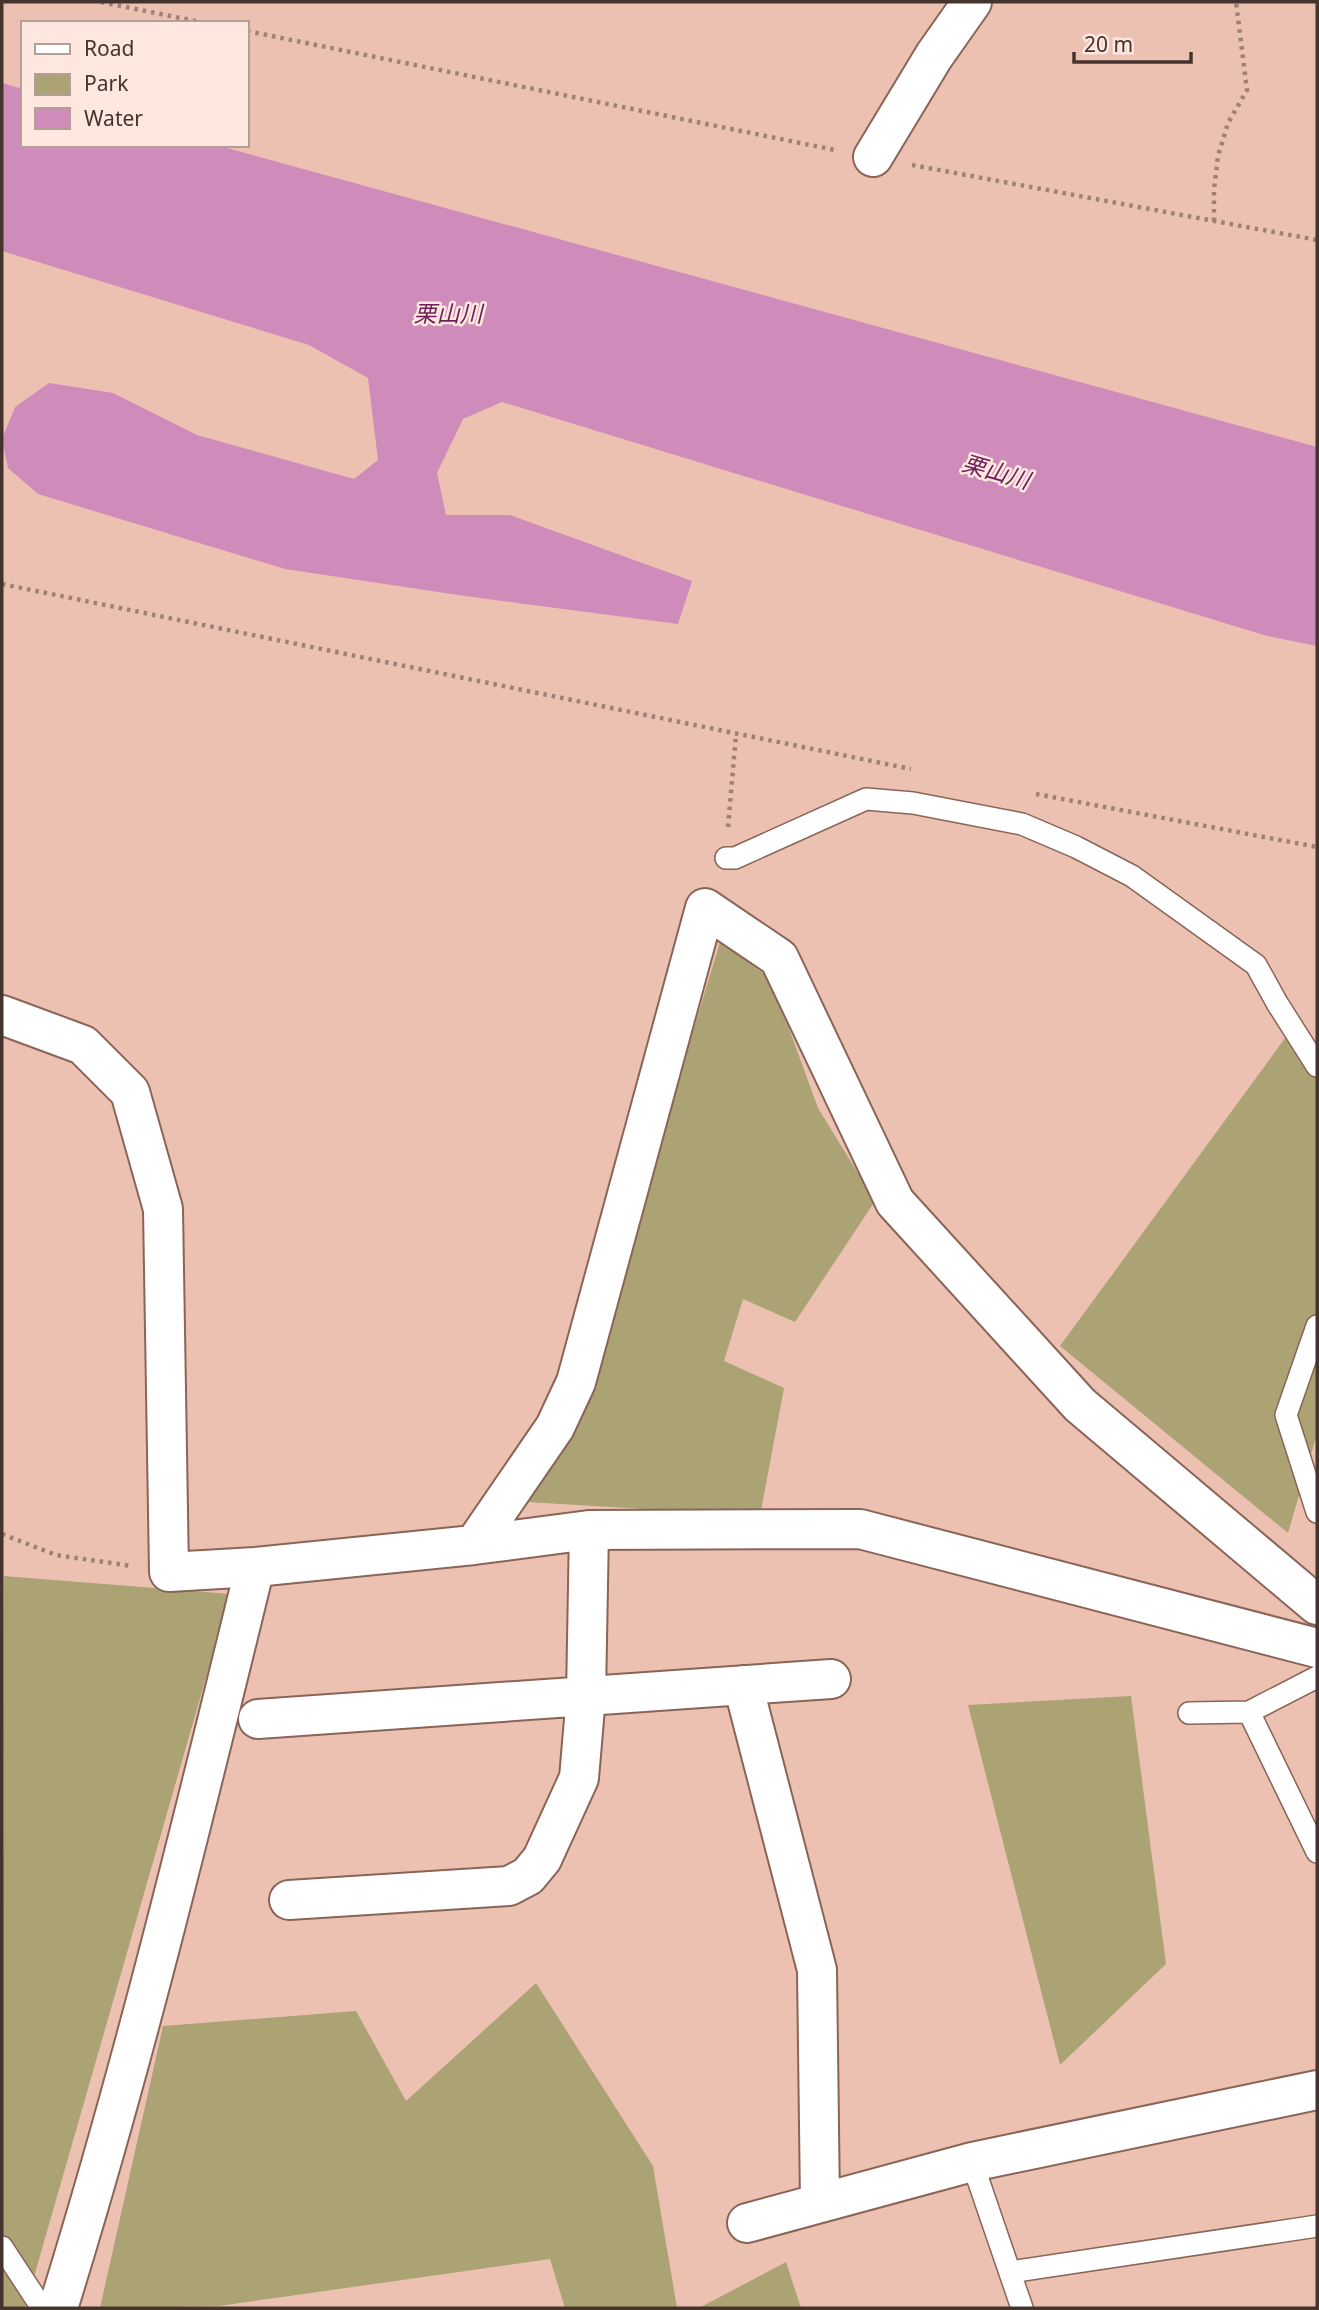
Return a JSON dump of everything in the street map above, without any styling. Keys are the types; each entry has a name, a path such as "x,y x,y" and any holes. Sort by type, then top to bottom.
{"street":[{"path":"873,157 934,56 972,2"},
{"path":"474,1545 555,1427 576,1382 705,908 779,958 895,1202 1080,1405 1317,1605"},
{"path":"2,1015 83,1045 130,1092 163,1209 169,1572 255,1567 474,1545 589,1530 860,1529 1317,1648"},
{"path":"289,1900 509,1886 528,1876 542,1858 579,1778 586,1696 589,1530"},
{"path":"58,2308 85,2224 167,1923 255,1567"},
{"path":"258,1719 831,1679"},
{"path":"744,1685 817,1970 820,2203"},
{"path":"747,2223 972,2162 1317,2090"}],"lane":[{"path":"726,858 735,858 866,799 913,803 1021,824 1076,847 1132,876 1256,965 1276,1003 1317,1066"},
{"path":"1317,1326 1286,1415 1317,1512"},
{"path":"1189,1713 1249,1712 1317,1677"},
{"path":"1249,1712 1317,1852"},
{"path":"972,2162 1022,2308"},
{"path":"1010,2272 1317,2226"},
{"path":"2,2247 42,2308"}],"path":[{"path":"100,2 195,21"},
{"path":"1214,221 1218,156 1228,123 1247,90 1236,2"},
{"path":"248,31 873,157 1317,240"},
{"path":"2,584 913,770"},
{"path":"726,858 736,735"},
{"path":"1036,794 1317,847"},
{"path":"2,1534 55,1555 169,1572"}],"green space":[{"path":"720,942 771,979 818,1108 875,1201 795,1322 743,1299 724,1361 784,1388 760,1516 527,1502 593,1362"},
{"path":"1291,1030 1317,1062 1317,1434 1288,1533 1060,1346"},
{"path":"4,1576 230,1594 25,2308 2,2308"},
{"path":"1131,1696 1166,1964 1060,2065 968,1705"},
{"path":"536,1983 653,2166 677,2308 565,2308 550,2259 219,2306 100,2308 163,2026 356,2011 406,2101"},
{"path":"786,2262 801,2308 699,2308"}],"water":[{"name":"栗山川","path":"2,83 21,88 21,147 223,147 1317,447 1317,646 1267,636 502,402 463,419 437,473 446,515 510,515 692,581 678,624 285,569 38,494 8,468 2,439 15,407 49,383 113,393 197,435 354,479 378,460 368,378 309,345 2,251"}]}
